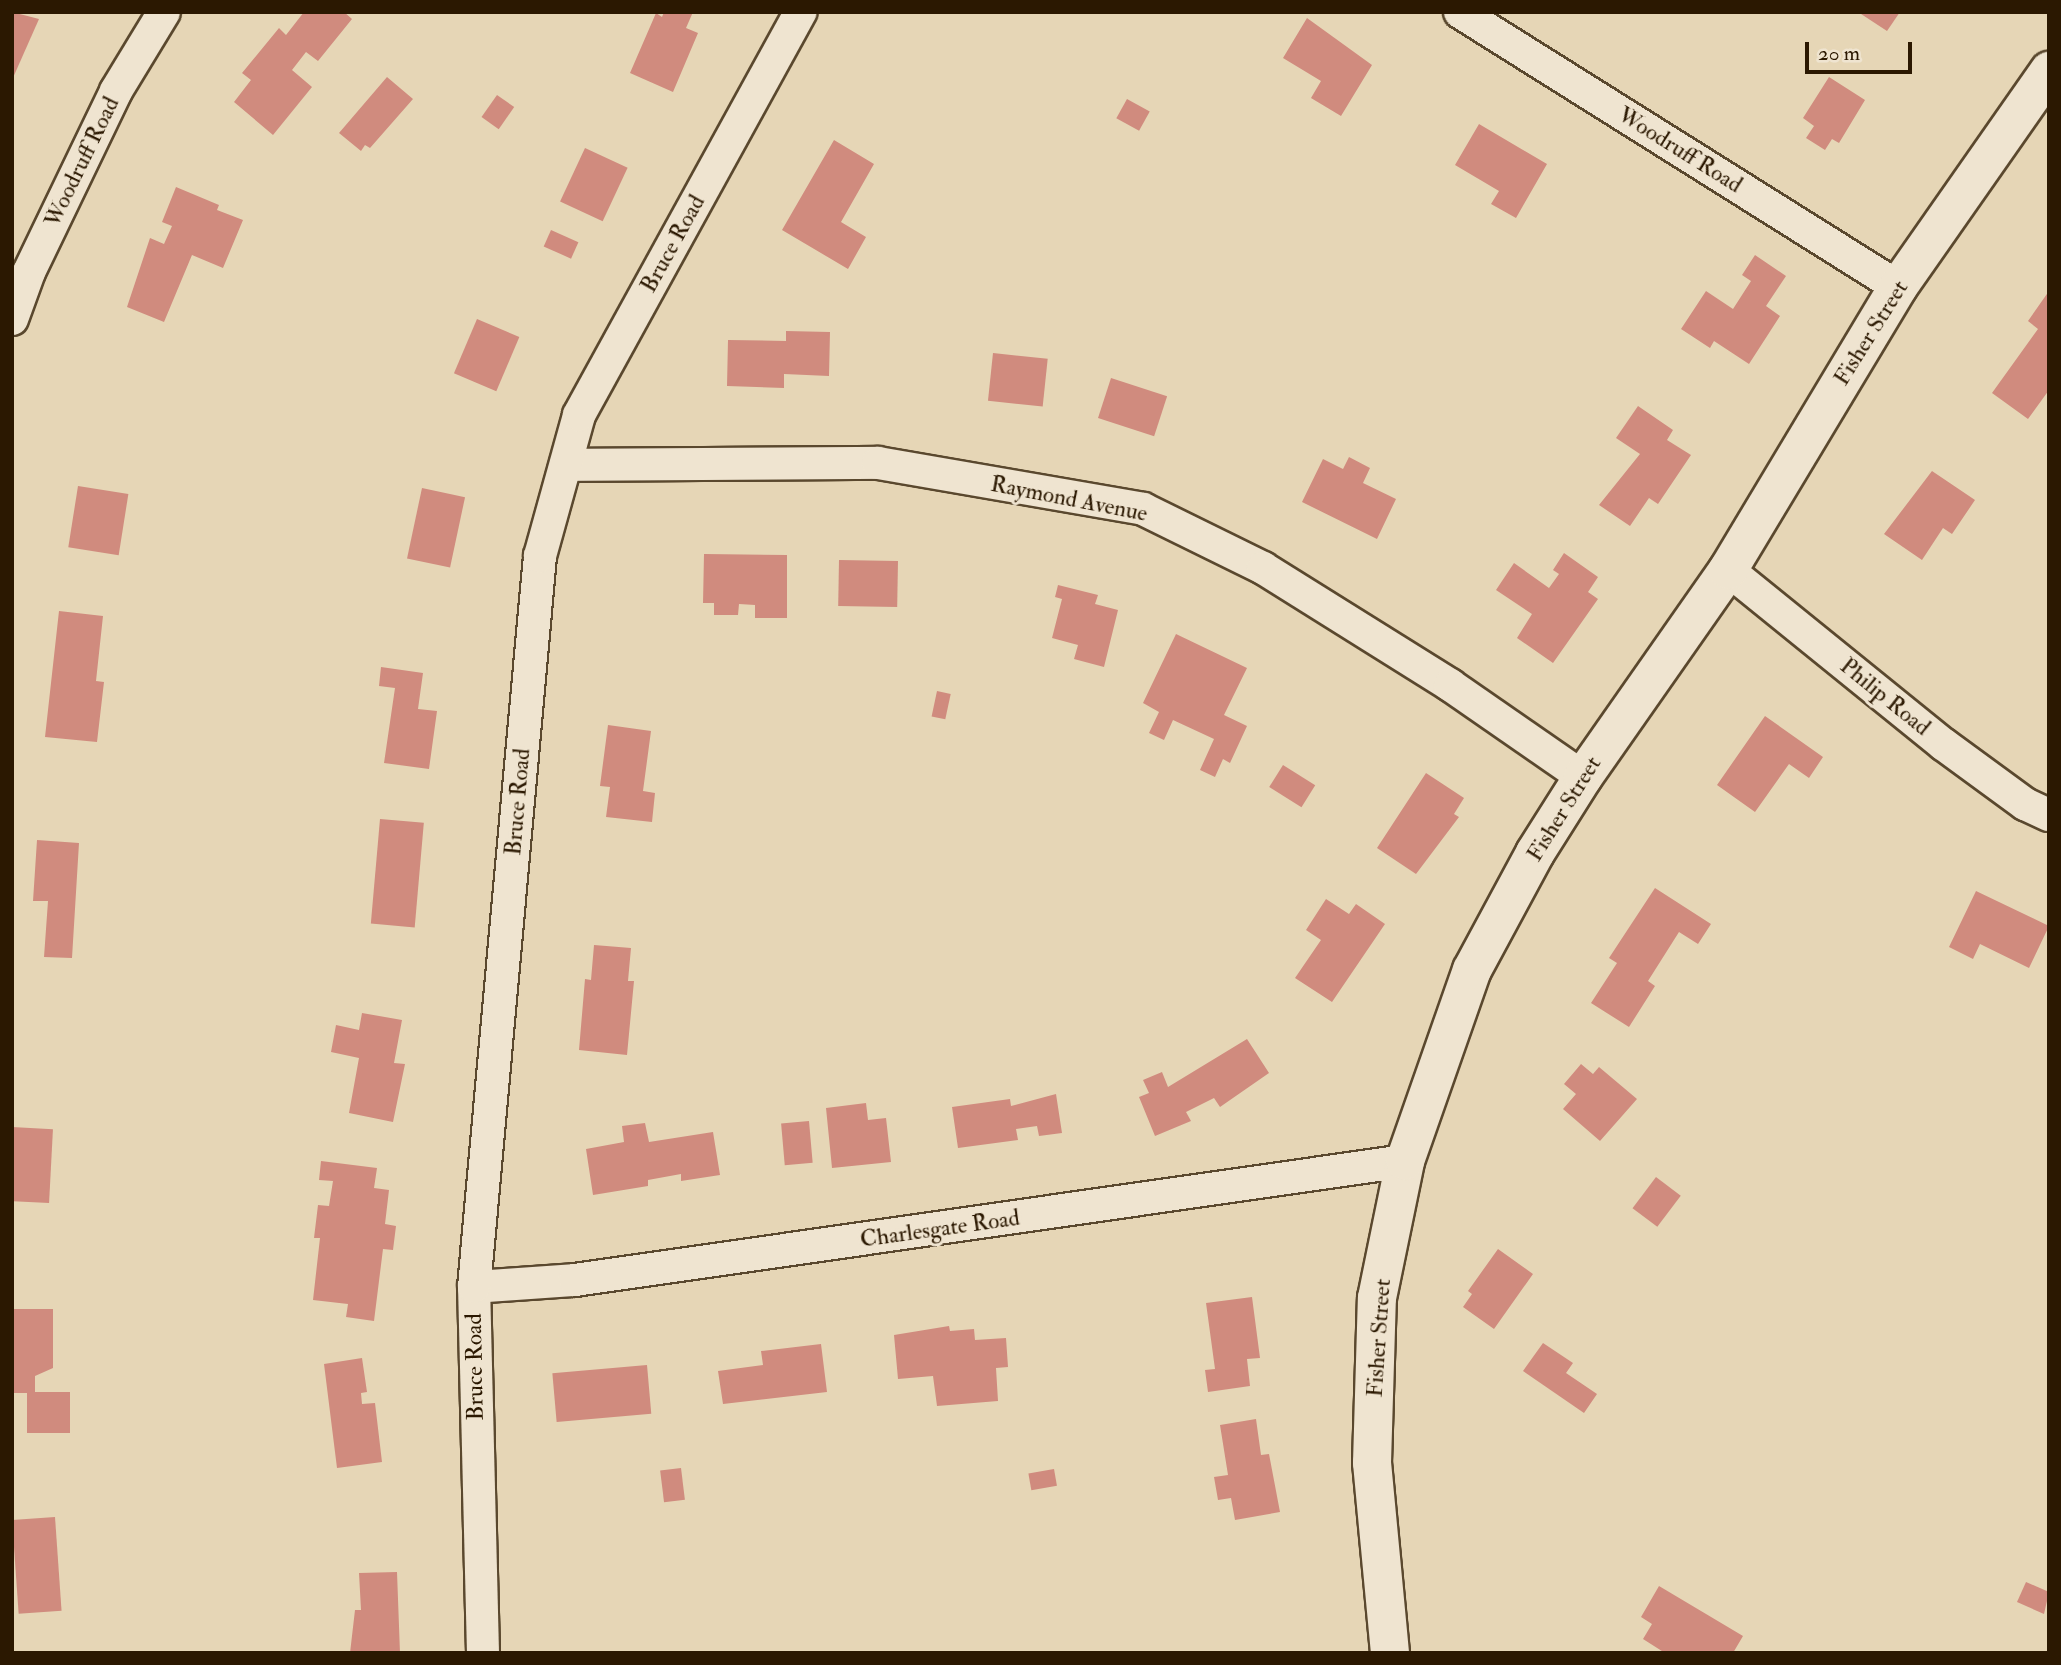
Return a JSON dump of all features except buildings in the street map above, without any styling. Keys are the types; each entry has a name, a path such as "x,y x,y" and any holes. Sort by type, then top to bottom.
{"main road":[{"name":"Fisher Street","path":"1390,1653 1373,1463 1377,1298 1405,1161 1472,970 1535,853 1583,777 1728,570 1898,287 2049,71"}],"street":[{"name":"Woodruff Road","path":"12,319 29,272 116,91 164,12"},
{"name":"Bruce Road","path":"483,1653 474,1287 540,556 579,415 801,12"},
{"name":"Woodruff Road","path":"1461,12 1898,287"},
{"name":"Raymond Avenue","path":"566,465 878,463 1143,509 1263,568 1450,685 1583,777"},
{"name":"Philip Road","path":"1728,570 1942,744 2025,804 2049,815"},
{"name":"Charlesgate Road","path":"474,1287 575,1280 1405,1161"}]}
